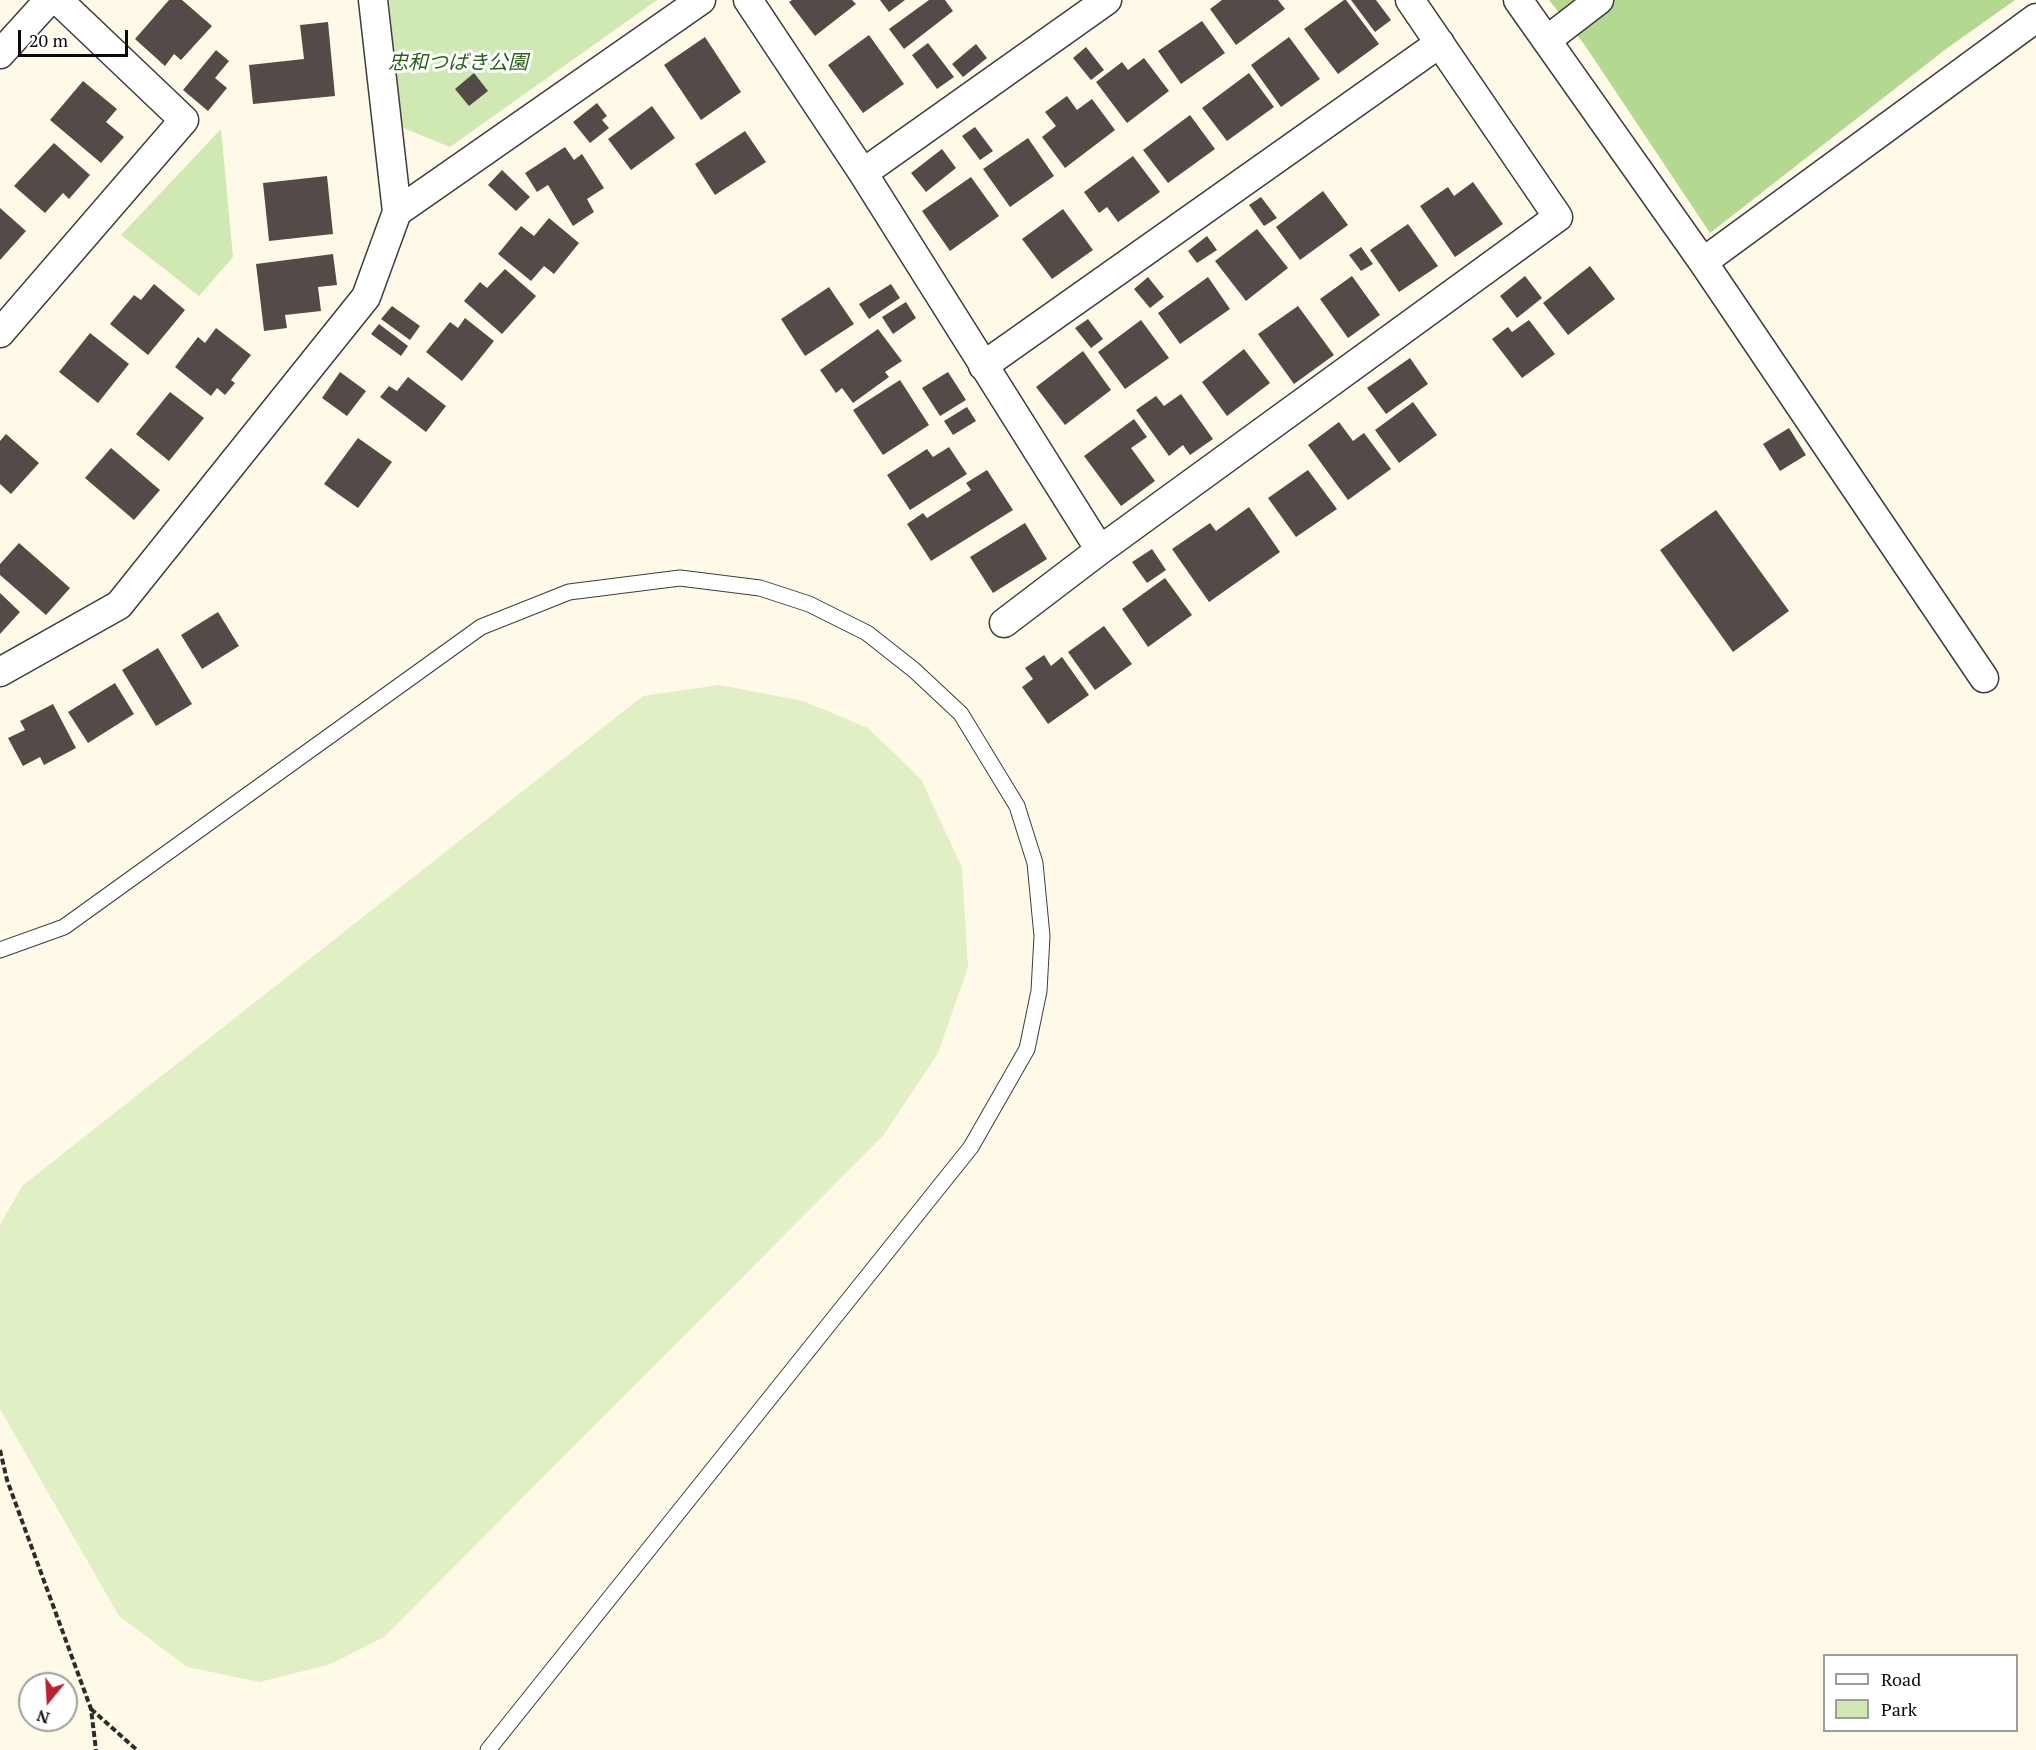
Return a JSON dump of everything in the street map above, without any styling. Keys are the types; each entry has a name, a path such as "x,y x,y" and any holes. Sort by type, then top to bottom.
{"street":[{"path":"0,54 49,0"},
{"path":"0,333 184,120 58,0"},
{"path":"0,672 119,605 366,297 397,213 373,0"},
{"path":"397,213 701,0"},
{"path":"748,0 864,173 1100,550"},
{"path":"864,173 1107,0"},
{"path":"1004,623 1100,550 1558,217 1410,0"},
{"path":"1518,0 1703,262 1984,678"},
{"path":"1547,40 1599,0"},
{"path":"1703,262 2036,18"},
{"path":"983,366 1440,43"}],"lane":[{"path":"0,950 64,927 481,627 569,592 680,578 760,588 809,604 867,633 914,670 961,714 1017,806 1035,863 1042,936 1039,991 1027,1049 971,1147 488,1750"}],"path":[{"path":"0,1450 7,1480 91,1709 96,1750"},
{"path":"91,1709 137,1750"}],"green space":[{"name":"忠和つばき公園","path":"389,0 657,0 450,147 401,127"},
{"path":"1549,0 2015,0 1946,49 1710,233 1584,44"},
{"path":"221,129 233,257 199,296 121,235"},
{"path":"719,685 803,701 868,728 921,779 962,868 968,967 938,1053 883,1136 384,1637 331,1664 260,1682 187,1667 119,1616 0,1409 0,1225 22,1186 643,696"}],"building":[{"path":"169,0 182,0 212,26 181,60 174,54 165,66 135,39"},
{"path":"792,0 852,0 856,4 815,36 789,2"},
{"path":"880,0 905,0 889,12"},
{"path":"929,0 945,0 953,11 904,49 889,29"},
{"path":"1222,0 1278,0 1285,9 1236,45 1210,9"},
{"path":"1344,0 1379,44 1338,74 1304,29"},
{"path":"1351,0 1376,0 1391,20 1375,32"},
{"path":"1202,21 1225,53 1181,84 1158,51"},
{"path":"328,22 335,96 253,104 249,65 304,59 300,25"},
{"path":"869,35 904,84 863,113 828,65"},
{"path":"705,37 741,92 701,120 664,65"},
{"path":"1289,37 1320,79 1281,107 1251,65"},
{"path":"928,43 954,77 937,89 912,55"},
{"path":"976,44 987,58 963,77 952,64"},
{"path":"1086,47 1104,70 1091,80 1073,58"},
{"path":"216,50 229,61 215,78 227,88 208,111 183,90"},
{"path":"1144,58 1169,91 1127,123 1096,82 1122,62 1128,70"},
{"path":"474,73 488,91 469,106 455,89"},
{"path":"1249,73 1274,107 1227,141 1202,108"},
{"path":"83,81 117,109 106,122 124,137 101,163 50,120"},
{"path":"1067,96 1077,110 1092,99 1115,130 1065,168 1042,137 1056,126 1045,112"},
{"path":"597,103 607,116 602,120 609,128 590,143 573,122"},
{"path":"652,106 675,138 631,170 608,139"},
{"path":"1190,115 1215,149 1168,183 1143,150"},
{"path":"975,127 993,151 980,160 962,136"},
{"path":"745,131 766,162 715,195 695,164"},
{"path":"1028,138 1054,176 1010,207 983,169"},
{"path":"54,143 90,175 69,199 63,193 45,213 14,186"},
{"path":"565,147 574,160 582,154 604,188 587,199 594,212 573,226 548,185 537,192 525,173"},
{"path":"942,149 956,168 926,192 911,173"},
{"path":"1133,156 1160,192 1118,222 1107,207 1099,213 1084,192"},
{"path":"502,170 530,197 516,211 488,185"},
{"path":"327,176 333,234 269,241 263,183"},
{"path":"971,177 999,216 950,251 922,211"},
{"path":"1473,182 1503,224 1455,257 1420,206 1448,187 1454,196"},
{"path":"1323,191 1348,225 1300,260 1276,227"},
{"path":"1261,197 1277,218 1264,226 1249,205"},
{"path":"0,208 26,231 0,260"},
{"path":"1063,209 1093,250 1052,279 1022,239"},
{"path":"549,218 579,243 554,274 544,266 531,281 498,254 521,226 534,236"},
{"path":"1408,224 1438,266 1399,292 1370,250"},
{"path":"1257,229 1288,268 1246,301 1215,261"},
{"path":"1207,236 1217,250 1197,263 1188,251"},
{"path":"1361,247 1373,264 1361,271 1349,255"},
{"path":"333,254 337,285 318,287 321,311 285,315 287,328 264,331 256,264"},
{"path":"1590,266 1615,299 1568,335 1543,303"},
{"path":"505,269 536,296 502,334 464,301 480,282 487,288"},
{"path":"1352,276 1380,315 1348,338 1320,299"},
{"path":"1525,276 1542,298 1517,318 1500,296"},
{"path":"1148,277 1164,297 1150,308 1134,289"},
{"path":"1208,277 1230,309 1180,344 1158,313"},
{"path":"154,284 185,310 148,355 110,324 134,295 141,300"},
{"path":"891,284 900,298 869,319 859,304"},
{"path":"829,287 854,324 805,356 781,319"},
{"path":"906,302 916,318 893,334 882,317"},
{"path":"392,306 420,326 410,340 381,319"},
{"path":"1298,306 1334,355 1294,384 1258,334"},
{"path":"465,318 494,341 462,381 426,352 450,322 458,328"},
{"path":"1088,319 1103,339 1091,348 1075,328"},
{"path":"1141,320 1169,358 1125,389 1098,352"},
{"path":"1529,320 1555,354 1522,378 1492,339 1508,327 1512,332"},
{"path":"379,324 408,346 401,356 371,334"},
{"path":"216,328 251,355 231,380 235,383 225,395 217,388 211,396 175,367 198,337 205,343"},
{"path":"878,329 902,361 885,372 889,377 853,403 842,388 836,393 820,370"},
{"path":"90,333 129,364 98,403 59,372"},
{"path":"1244,349 1270,383 1227,416 1202,382"},
{"path":"1083,351 1111,390 1065,425 1036,387"},
{"path":"1410,358 1428,384 1386,414 1367,388"},
{"path":"340,372 366,391 347,416 322,398"},
{"path":"948,372 966,400 940,416 922,388"},
{"path":"408,377 446,406 426,432 380,397 389,386 397,391"},
{"path":"900,380 929,425 883,455 853,410"},
{"path":"170,392 204,418 169,461 136,434"},
{"path":"1181,394 1213,439 1190,455 1183,445 1169,456 1136,410 1156,396 1164,406"},
{"path":"1413,402 1437,435 1399,463 1375,430"},
{"path":"967,407 976,421 953,435 944,421"},
{"path":"1134,419 1147,437 1131,448 1155,481 1121,506 1084,456"},
{"path":"1339,422 1353,441 1364,433 1391,469 1348,500 1308,445"},
{"path":"1789,428 1806,455 1780,471 1763,444"},
{"path":"6,434 39,463 11,494 0,484 0,441"},
{"path":"358,438 392,462 358,508 324,484"},
{"path":"949,447 967,474 910,510 887,475 927,449 933,457"},
{"path":"111,448 160,490 134,520 85,478"},
{"path":"987,470 1013,510 931,561 907,524 923,513 927,518 971,490 966,483"},
{"path":"1308,470 1337,509 1296,537 1268,498"},
{"path":"1249,507 1280,552 1209,602 1172,549 1210,523 1216,531"},
{"path":"1716,510 1789,611 1733,652 1660,550"},
{"path":"1025,523 1047,559 993,593 970,557"},
{"path":"19,543 70,588 46,615 0,575 0,564"},
{"path":"1152,549 1166,570 1147,583 1132,562"},
{"path":"1165,578 1192,615 1148,647 1122,609"},
{"path":"0,593 20,612 0,634"},
{"path":"218,612 239,646 202,669 181,635"},
{"path":"1104,626 1132,664 1095,690 1068,652"},
{"path":"158,648 192,704 156,726 122,670"},
{"path":"1044,655 1051,666 1062,657 1089,695 1048,724 1022,687 1033,679 1025,668"},
{"path":"115,683 134,714 88,743 68,712"},
{"path":"53,704 76,748 44,765 40,757 23,766 8,738 25,730 20,721"}]}
